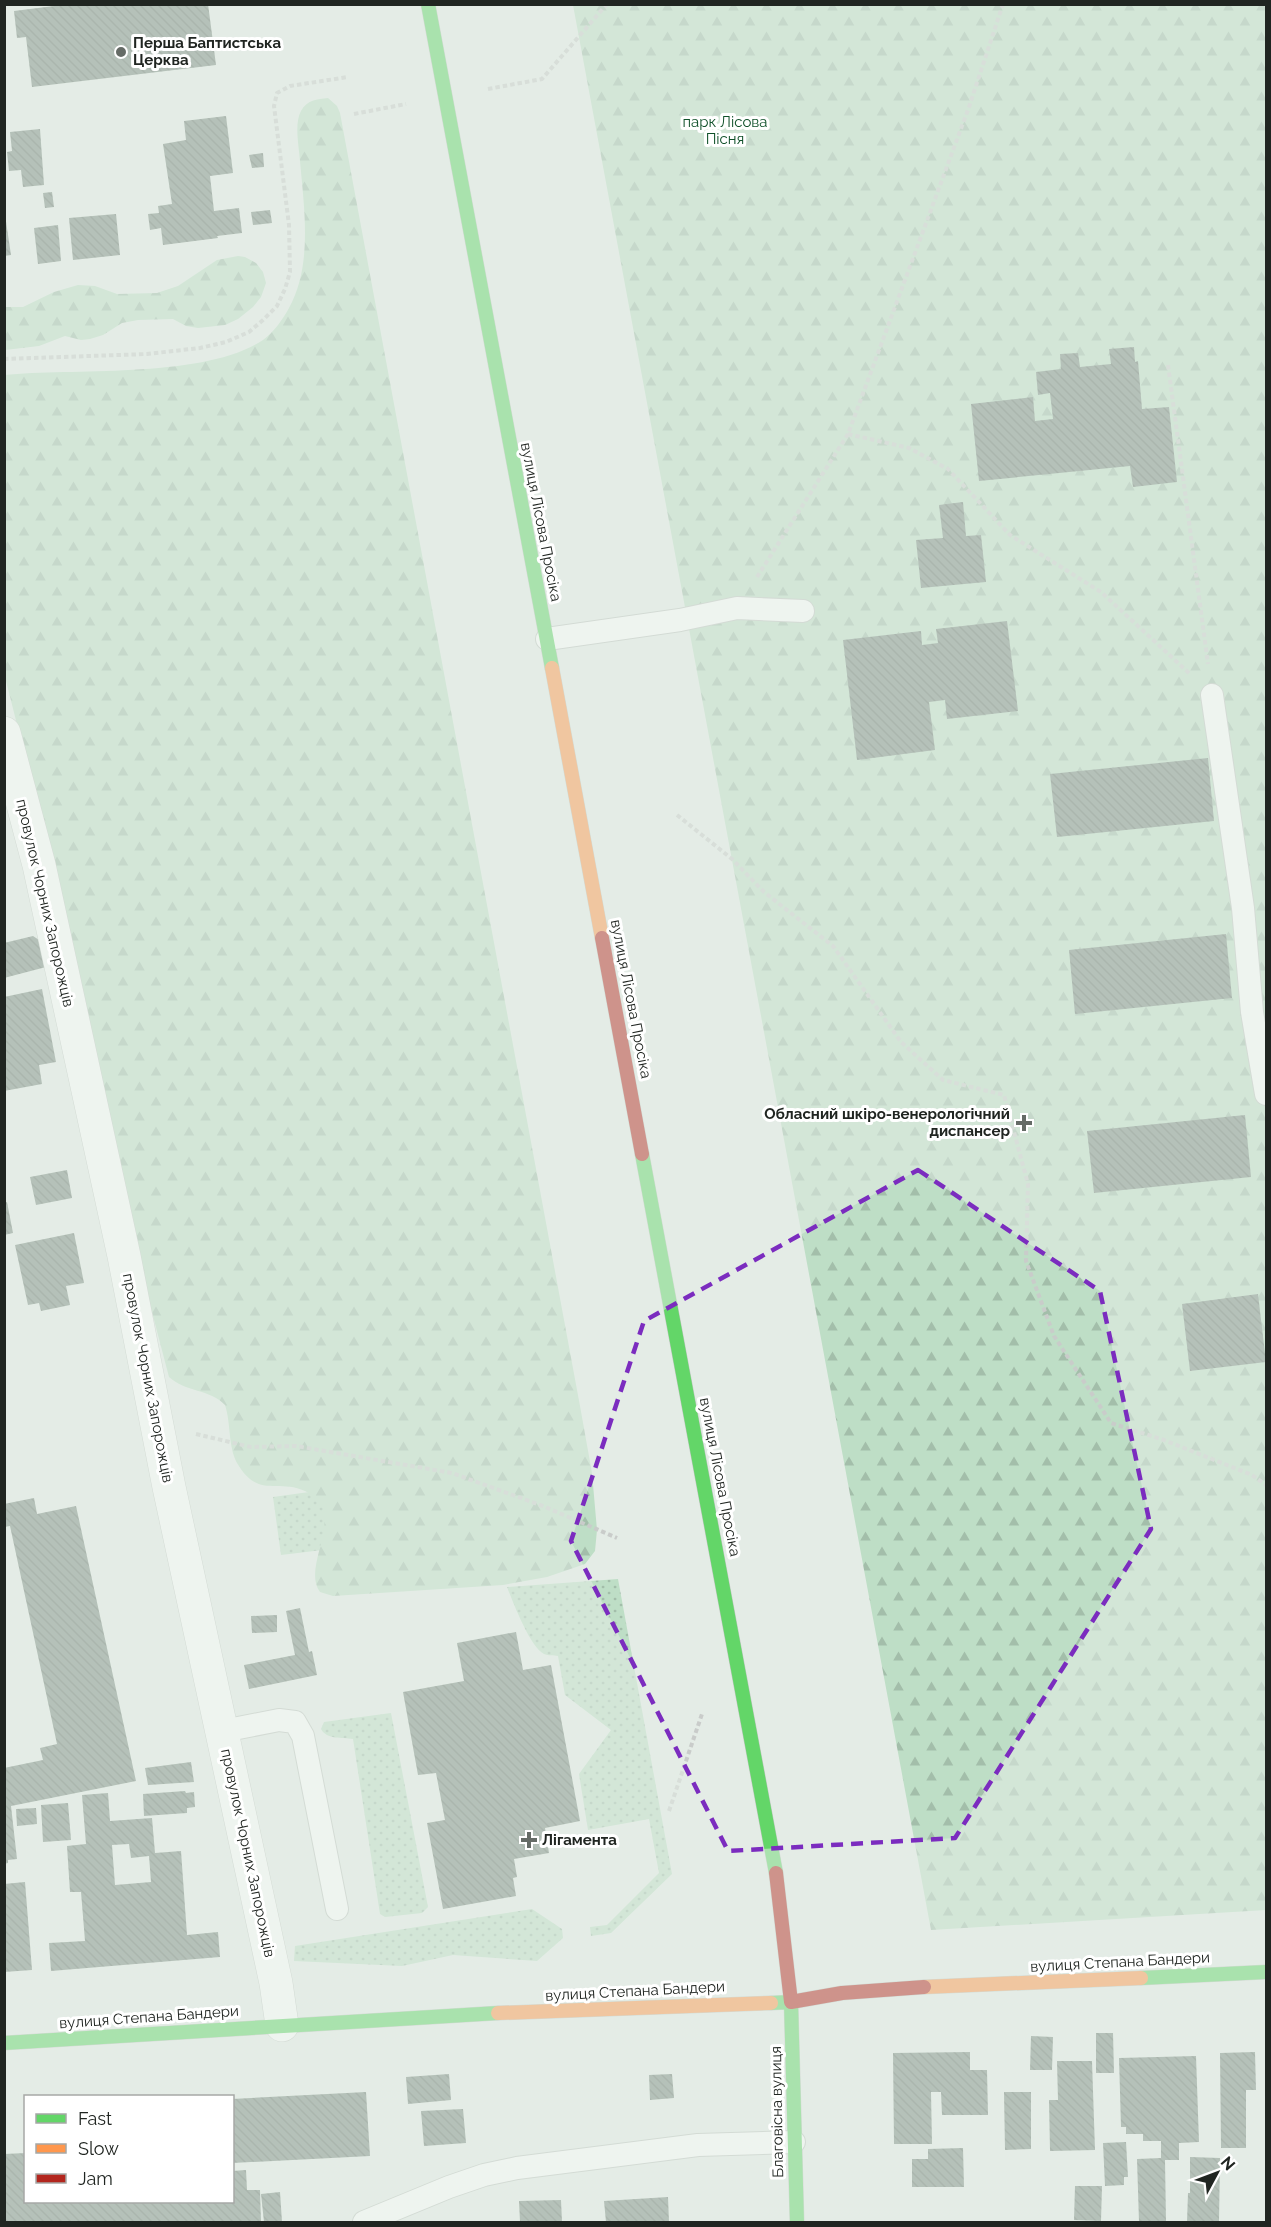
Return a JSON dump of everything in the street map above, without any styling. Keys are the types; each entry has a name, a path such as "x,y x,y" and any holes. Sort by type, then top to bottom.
{"main road":[{"name":"вулиця Лісова Просіка","path":"428,4 776,1871 791,2002"},
{"name":"вулиця Степана Бандери","path":"4,2043 282,2025 671,2005 791,2002 842,1993 890,1989 1266,1972"},
{"name":"Благовісна вулиця","path":"791,2002 796,2223"}],"street":[{"name":"провулок Чорних Запорожців","path":"4,733 39,865 124,1256 169,1487 276,1983 282,2025"}],"lane":[{"path":"547,639 680,621 737,609 803,611"},
{"path":"1212,695 1243,908 1252,1012 1263,1062 1266,1094"},
{"path":"222,1731 279,1720 295,1722 299,1727 303,1736 337,1909"},
{"path":"364,2223 449,2187 484,2175 517,2168 698,2145 794,2142"}],"path":[{"path":"488,89 542,79 607,4"},
{"path":"737,609 848,434 969,107 1003,4"},
{"path":"4,359 180,351 226,342 249,332 277,306 290,272 289,225 274,106 277,93 290,86 348,77"},
{"path":"354,114 406,104"},
{"path":"1168,364 1212,695"},
{"path":"848,434 909,448 948,469 1010,535 1101,591 1212,695"},
{"path":"677,815 732,859 764,892 833,946 901,1042 943,1080 1004,1095 1028,1184 1026,1261 1054,1336 1111,1423 1164,1440 1252,1475 1266,1485"},
{"path":"157,1424 251,1447 296,1446 452,1473 543,1506 617,1538"},
{"path":"669,1811 702,1714"}],"highlighted area":[{"path":"918,1170 1100,1291 1151,1529 955,1838 728,1851 571,1541 644,1321"}],"green space":[{"name":"Обласний шкіро-венерологічний диспансер","path":"573,5 1266,5 1266,1910 931,1930"},
{"path":"328,98 337,106 340,113 580,1406 592,1473 597,1530 595,1551 585,1564 547,1577 503,1585 333,1596 320,1592 316,1583 315,1573 324,1527 320,1502 313,1495 298,1488 262,1485 245,1475 234,1456 225,1405 212,1396 175,1382 169,1377 147,1293 5,677 4,375 138,370 174,366 208,361 238,352 267,337 278,325 297,291 304,255 299,116 303,107 309,102"},
{"path":"238,256 256,263 263,272 266,283 261,297 253,307 238,319 225,325 198,328 186,326 173,319 138,320 122,323 103,335 90,339 81,340 65,336 39,346 5,350 5,307 23,307 54,292 78,285 95,286 117,294 157,293 178,286 217,260"},
{"path":"331,1489 339,1548 281,1555 273,1497"},
{"path":"618,1579 672,1874 611,1933 591,1936 590,1927 607,1925 659,1873 649,1819 588,1830 579,1774 611,1730 565,1695 558,1656 544,1654 533,1643 522,1624 507,1587"},
{"path":"391,1713 428,1907 422,1913 385,1917 380,1914 353,1739 327,1735 321,1729 324,1722"},
{"path":"532,1909 562,1929 563,1938 537,1961 453,1955 402,1966 294,1961 295,1946"}],"building":[{"name":"Перша Баптистська Церква","path":"70,4 208,4 216,65 32,87 26,37 17,38 14,11"},
{"path":"226,116 233,173 210,176 214,211 239,208 242,233 163,245 161,228 150,230 148,214 159,213 158,206 172,204 163,144 186,140 184,121"},
{"path":"40,129 44,185 23,187 21,170 9,171 7,152 12,151 10,132"},
{"path":"263,153 264,167 252,168 249,155"},
{"path":"52,192 54,207 45,208 43,193"},
{"path":"4,208 11,255 4,256"},
{"path":"270,210 272,223 253,225 251,212"},
{"path":"116,214 120,255 73,260 69,218"},
{"path":"58,225 61,261 38,264 34,228"},
{"path":"1134,347 1135,362 1138,361 1142,409 1169,407 1177,482 1133,487 1130,466 979,481 971,404 1033,397 1035,421 1053,419 1050,393 1038,395 1036,372 1061,369 1060,354 1078,353 1080,367 1111,364 1109,349"},
{"path":"963,502 966,536 981,535 986,582 921,588 916,540 943,538 939,505"},
{"path":"1007,621 1018,711 947,719 945,700 929,702 935,750 857,760 843,640 921,631 922,645 938,643 936,629"},
{"path":"1208,758 1214,821 1057,837 1050,774"},
{"path":"1226,934 1232,998 1075,1014 1069,950"},
{"path":"33,936 39,940 46,967 4,978 4,943"},
{"path":"42,989 56,1062 39,1065 42,1084 4,1091 4,997"},
{"path":"1245,1115 1251,1177 1094,1193 1087,1131"},
{"path":"67,1170 72,1198 36,1205 30,1177"},
{"path":"7,1202 13,1233 4,1235 4,1203"},
{"path":"74,1233 84,1283 66,1286 70,1305 41,1311 39,1303 28,1305 15,1245"},
{"path":"1258,1294 1266,1362 1190,1371 1182,1304"},
{"path":"34,1498 37,1514 76,1506 136,1781 11,1806 17,1859 8,1860 8,1863 4,1864 4,1768 43,1760 40,1748 57,1744 10,1526 4,1527 4,1504"},
{"path":"300,1608 309,1652 312,1651 317,1675 249,1689 244,1665 295,1655 286,1611"},
{"path":"277,1615 277,1632 252,1633 251,1616"},
{"path":"516,1632 523,1670 551,1665 580,1821 545,1828 549,1853 514,1859 517,1877 513,1878 516,1896 443,1909 427,1823 445,1820 436,1773 418,1775 403,1692 464,1681 457,1643"},
{"path":"191,1762 194,1782 148,1785 145,1768"},
{"path":"185,1791 186,1793 194,1792 195,1807 187,1808 187,1813 144,1816 143,1794"},
{"path":"108,1793 110,1821 152,1818 155,1853 181,1851 187,1935 218,1932 220,1957 51,1971 49,1943 85,1941 81,1892 70,1892 67,1846 86,1844 82,1795","holes":["129,1844 131,1858 149,1856 151,1882 115,1885 112,1845"]},
{"path":"68,1803 71,1840 43,1842 41,1805"},
{"path":"36,1808 37,1824 17,1826 16,1809"},
{"path":"25,1882 32,1970 4,1972 4,1884"},
{"path":"1096,2033 1113,2033 1114,2073 1096,2073"},
{"path":"1031,2036 1053,2037 1052,2070 1030,2070"},
{"path":"970,2052 970,2070 987,2070 988,2115 942,2115 941,2092 931,2092 932,2144 894,2144 893,2053"},
{"path":"1255,2052 1256,2090 1246,2090 1246,2148 1221,2148 1220,2053"},
{"path":"1196,2056 1199,2142 1179,2143 1179,2160 1165,2160 1166,2222 1139,2222 1137,2159 1161,2158 1161,2141 1143,2141 1143,2134 1126,2134 1126,2127 1121,2127 1119,2058"},
{"path":"1057,2061 1092,2061 1095,2150 1050,2151 1049,2100 1058,2100"},
{"path":"449,2074 451,2100 408,2104 406,2077"},
{"path":"672,2074 674,2098 650,2100 649,2075"},
{"path":"366,2092 370,2156 234,2163 234,2099"},
{"path":"1004,2092 1031,2092 1031,2149 1005,2150"},
{"path":"463,2109 466,2143 424,2146 421,2111"},
{"path":"1126,2142 1128,2177 1124,2177 1124,2185 1105,2186 1103,2143"},
{"path":"963,2148 964,2187 912,2187 912,2159 928,2159 928,2149"},
{"path":"24,2153 24,2203 234,2203 234,2171 246,2170 247,2190 260,2190 261,2222 4,2222 4,2154"},
{"path":"1190,2157 1220,2158 1219,2222 1187,2222"},
{"path":"1075,2186 1102,2186 1101,2221 1074,2220"},
{"path":"280,2192 282,2222 264,2222 261,2194"},
{"path":"668,2197 669,2222 606,2222 604,2201"},
{"path":"561,2200 562,2222 520,2222 519,2201"}],"traffic: fast":[{"path":"428,4 552,668"},
{"path":"642,1154 776,1873"},
{"path":"1141,1978 1266,1972"},
{"path":"771,2003 791,2002 797,2222"},
{"path":"4,2043 498,2013"}],"traffic: slow":[{"path":"552,668 602,938"},
{"path":"924,1987 1141,1978"},
{"path":"498,2013 771,2003"}],"traffic: jam":[{"path":"602,938 642,1154"},
{"path":"776,1873 791,2002 842,1993 924,1987"}],"place":[{"name":"Перша Баптистська Церква","path":"121,52"},
{"name":"Обласний шкіро-венерологічний диспансер","path":"1024,1123"},
{"name":"Лігамента","path":"529,1840"}],"park label":[{"name":"парк Лісова Пісня","path":"725,130"}]}
